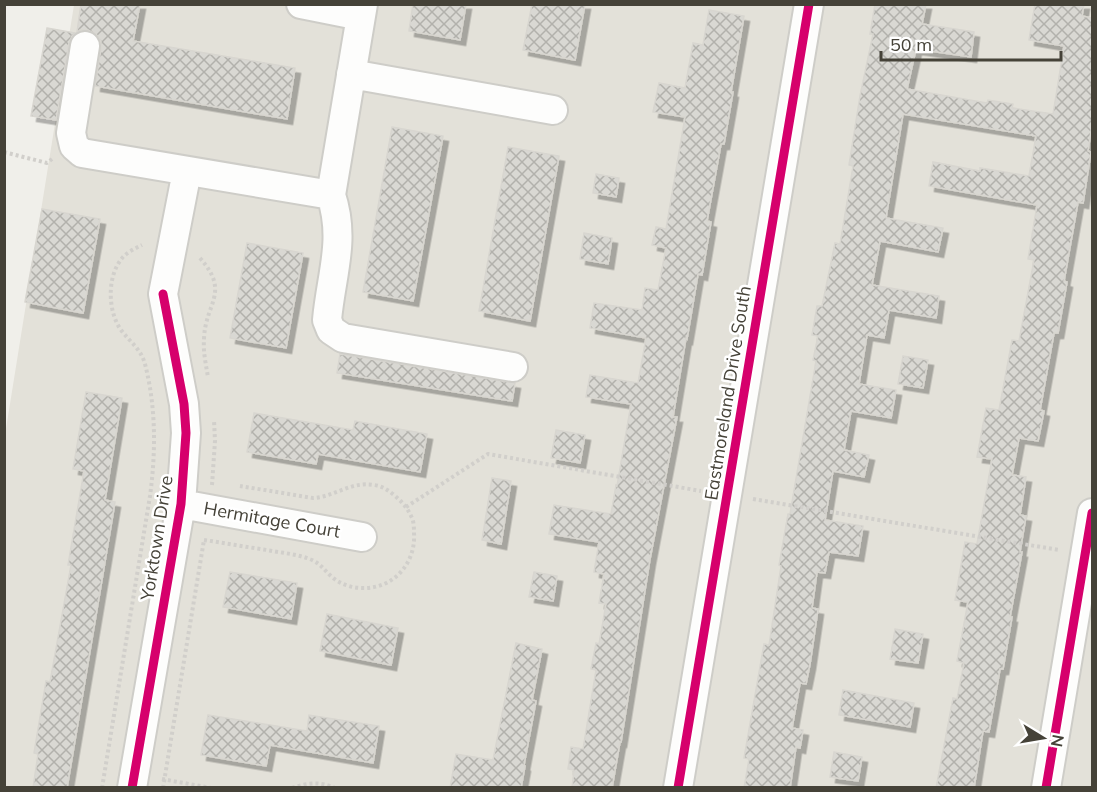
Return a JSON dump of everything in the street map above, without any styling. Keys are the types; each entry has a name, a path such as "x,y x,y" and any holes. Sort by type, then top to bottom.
{"street":[{"path":"301,4 362,10 331,195 339,230 327,320 331,330 343,339 513,368"},
{"name":"Eastmoreland Drive South","path":"678,788 809,4"},
{"path":"85,46 71,133 74,146 82,153 331,195"},
{"path":"351,74 553,111"},
{"name":"Yorktown Drive","path":"132,788 182,504 186,433 184,404 163,294 187,171"},
{"name":"Hermitage Court","path":"182,504 362,537"},
{"path":"1046,788 1092,513"}],"path":[{"path":"4,152 47,163 74,146"},
{"path":"102,788 150,496 154,454 152,404 144,361 141,353 116,322 111,288 120,260 142,245"},
{"path":"163,788 204,540"},
{"path":"292,788 316,783 335,788"}],"shaded area":[{"path":"74,5 1092,5 1092,787 5,788 5,435"}],"building":[{"path":"81,4 140,4 133,41 295,68 287,119 95,86 101,41 96,34 88,30 77,32"},
{"path":"413,4 466,4 460,40 409,31"},
{"path":"532,4 585,4 575,60 523,50"},
{"path":"875,4 926,4 922,24 974,32 971,57 916,49 907,89 987,103 988,100 1013,104 1012,108 1053,114 1064,46 1029,40 1035,4 1084,4 1082,16 1092,18 1092,124 1088,151 1091,152 1083,203 1078,202 1064,281 1067,282 1058,333 1054,333 1040,410 1044,411 1038,441 1019,438 1012,475 1026,477 1020,515 1026,516 1010,617 1012,617 989,732 983,731 974,788 936,788 953,698 957,699 964,663 957,661 968,602 955,600 965,542 977,544 992,459 977,457 986,408 999,410 1012,340 1019,341 1034,260 1028,259 1037,205 929,186 933,162 980,171 980,168 1029,176 1036,136 903,114 886,218 943,228 938,252 880,241 872,285 939,296 936,318 889,310 884,338 867,335 859,384 896,390 891,418 851,411 844,450 869,455 864,477 833,471 825,520 863,526 858,556 829,552 825,573 817,572 812,608 818,609 810,664 806,684 800,683 792,728 803,730 800,748 796,747 790,788 744,788 749,759 744,758 764,644 769,645 781,566 779,565 816,361 813,360 818,336 812,335 817,306 822,306 835,243 840,244 853,166 849,165 873,34 870,34"},
{"path":"709,10 744,16 724,144 721,144 707,221 711,222 702,275 698,274 686,338 673,417 677,417 650,559 621,742 612,788 572,788 574,770 568,769 571,747 583,749 596,670 591,669 596,643 599,644 606,604 599,603 604,574 594,572 599,542 549,534 554,505 611,514 631,404 586,397 590,375 638,383 646,338 590,328 594,303 642,310 645,288 658,290 666,248 652,245 656,227 666,229 685,117 653,112 659,83 685,88 693,43 703,45"},
{"path":"47,28 75,33 69,43 56,120 31,116"},
{"path":"392,127 443,136 413,301 363,292"},
{"path":"508,147 559,156 530,321 479,311"},
{"path":"596,174 619,178 616,197 593,193"},
{"path":"42,209 100,219 83,313 25,302"},
{"path":"584,233 612,238 608,264 580,259"},
{"path":"247,243 303,253 286,348 230,338"},
{"path":"340,354 515,383 512,401 337,373"},
{"path":"903,356 928,360 923,388 898,384"},
{"path":"86,392 122,398 105,500 115,502 67,788 33,788 38,754 34,753 46,681 50,682 71,565 68,565 84,471 73,469"},
{"path":"254,413 353,430 355,421 427,434 420,472 318,454 316,464 247,452"},
{"path":"556,430 585,435 580,463 551,458"},
{"path":"492,478 511,481 501,544 482,540"},
{"path":"230,572 297,583 291,619 223,607"},
{"path":"534,572 557,576 553,601 529,597"},
{"path":"327,614 398,628 391,665 320,651"},
{"path":"895,629 923,634 918,663 890,659"},
{"path":"516,643 542,649 532,700 536,701 521,788 450,788 456,754 493,760"},
{"path":"843,690 914,703 910,727 839,715"},
{"path":"208,715 307,731 309,715 379,726 373,763 270,745 266,766 201,755"},
{"path":"834,752 862,757 858,781 830,777"}],"cycle path":[{"path":"678,788 809,4"},
{"path":"132,788 181,504 186,433 184,404 163,294"},
{"path":"1046,788 1092,513"}]}
